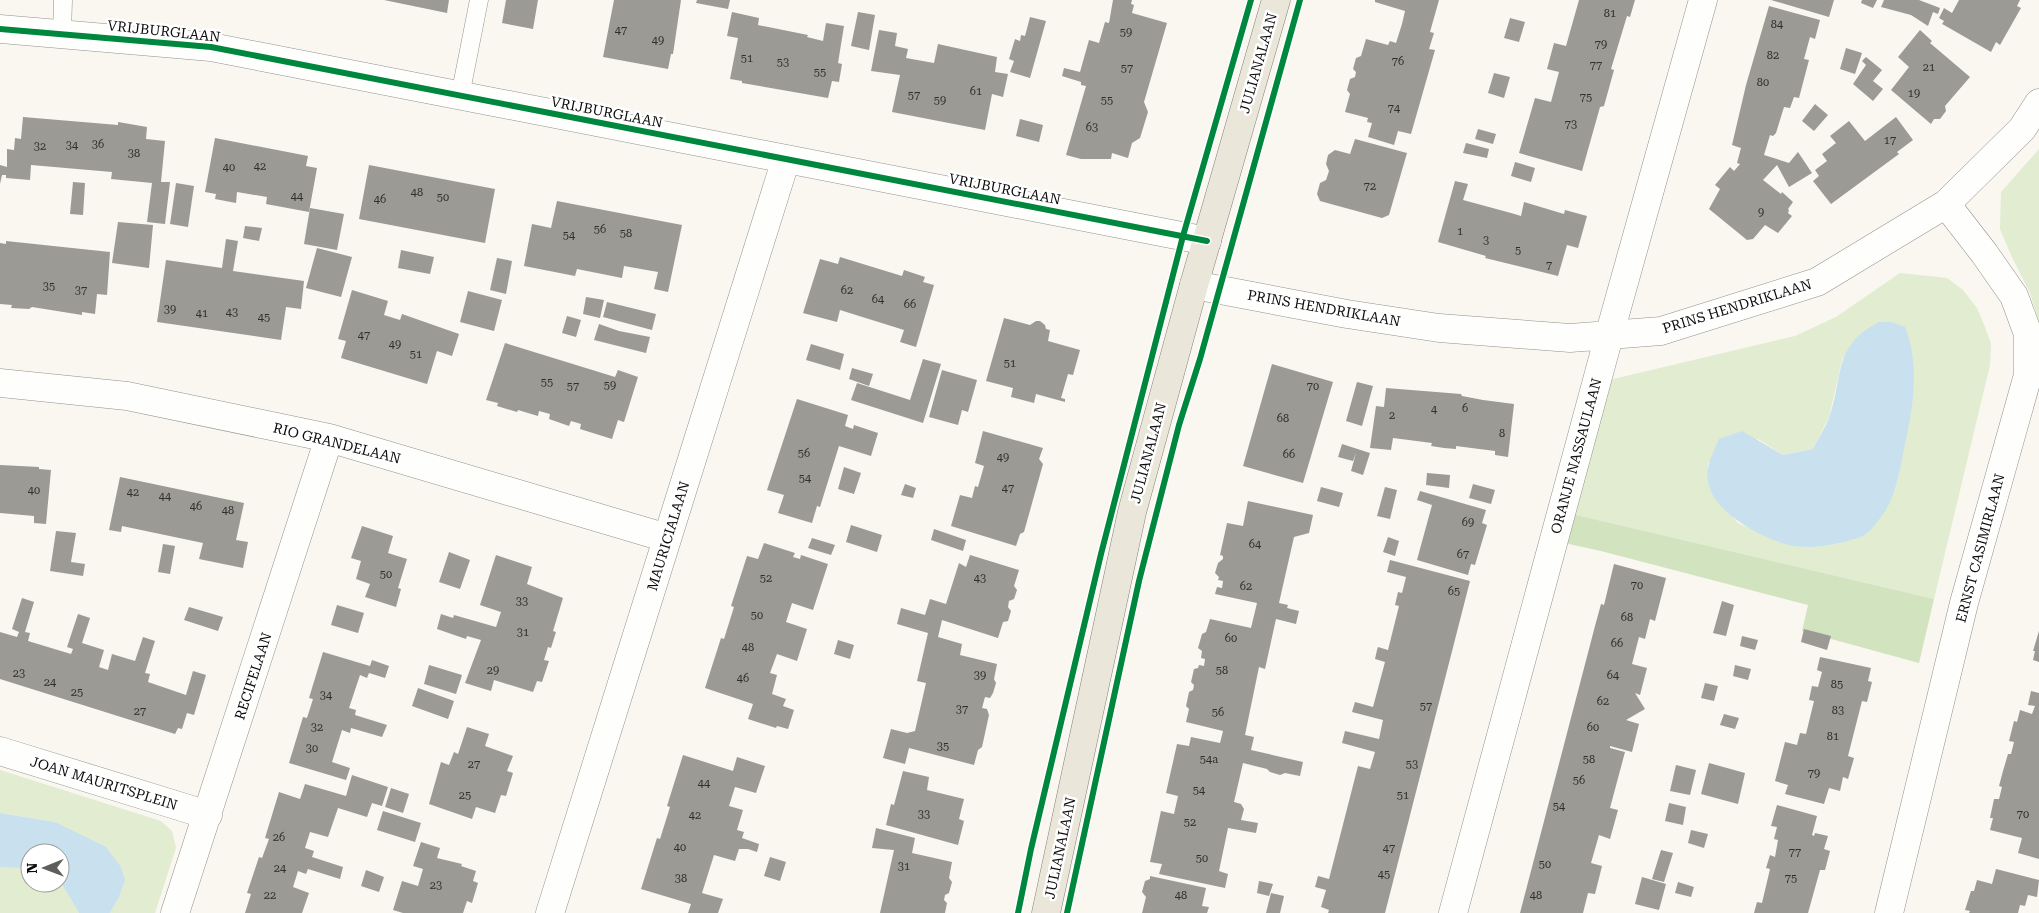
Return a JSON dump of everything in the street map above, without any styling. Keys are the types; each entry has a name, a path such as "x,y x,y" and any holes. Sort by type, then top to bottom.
{"main road":[{"name":"JULIANALAAN","path":"1046,913 1132,512 1194,285 1276,0"}],"street":[{"name":"ORANJE NASSAULAAN","path":"1453,913 1608,336 1703,0"},
{"name":"VRIJBURGLAAN","path":"0,29 211,47 1207,241"},
{"name":"PRINS HENDRIKLAAN","path":"1194,285 1347,314 1439,328 1570,338 1661,330 1817,282 1946,204 2022,128 2039,103"},
{"name":"MAURICIALAAN","path":"550,913 786,159"},
{"name":"ERNST CASIMIRLAAN","path":"1889,913 1964,603 2028,375 2028,334 2014,296 1946,204"},
{"name":"RIO GRANDELAAN","path":"0,384 126,396 329,438 667,538"},
{"name":"RECIFELAAN","path":"175,913 329,438"},
{"name":"JOAN MAURITSPLEIN","path":"0,751 208,815"}],"lane":[{"path":"62,34 63,0"},
{"path":"460,96 479,0"}],"green space":[{"path":"2039,149 2039,332 2030,293 2000,229 2001,192"},
{"path":"1900,273 1947,278 1963,290 1977,308 1991,344 1990,365 1934,599 1572,514 1605,381 1795,336 1836,317","holes":["1843,356 1862,537 1832,545 1813,547 1786,544 1738,523 1709,487 1708,463 1758,439 1783,455 1813,449 1829,417"]},
{"path":"1572,514 1934,599 1919,663 1802,631 1808,605 1564,543"},
{"path":"0,770 161,821 172,831 176,848 155,913 110,913 118,899 55,822 0,813"},
{"path":"0,867 20,867 20,893 67,893 79,913 0,913"}],"water":[{"path":"1879,322 1891,322 1905,327 1914,368 1913,397 1900,467 1892,498 1883,514 1871,529 1861,537 1817,547 1793,546 1763,536 1730,515 1713,496 1707,474 1711,456 1719,439 1742,431 1783,455 1813,449 1829,418 1846,352 1853,341 1864,331"},
{"path":"0,813 55,822 106,847 121,867 125,880 110,913 79,913 67,893 70,893 70,843 20,843 20,868 0,867"}],"building":[{"path":"384,0 449,0 447,13"},
{"path":"506,0 538,0 533,29 502,23"},
{"path":"614,0 681,0 673,54 671,54 668,69 603,57"},
{"path":"697,0 730,0 728,9 696,3"},
{"path":"1113,0 1132,0 1131,4 1134,5 1132,13 1167,23 1144,102 1148,112 1140,138 1132,143 1128,158 1112,153 1111,159 1081,159 1066,155 1086,86 1081,85 1081,82 1062,76 1064,68 1080,72 1089,40 1099,43 1105,22 1109,23"},
{"path":"1375,0 1439,0 1430,32 1434,33 1429,49 1435,50 1411,134 1398,131 1394,145 1368,137 1372,123 1367,122 1368,118 1345,112 1350,94 1347,90 1350,79 1355,77 1356,72 1353,69 1356,58 1361,56 1366,39 1388,45 1390,41 1396,43 1402,24 1405,11 1375,2"},
{"path":"1579,0 1635,0 1630,17 1627,16 1611,69 1614,70 1604,106 1600,107 1582,171 1519,153 1535,98 1551,102 1559,72 1547,69 1554,43 1566,46"},
{"path":"1771,0 1834,0 1829,17"},
{"path":"1862,0 1877,0 1873,8 1861,3"},
{"path":"1884,0 1919,0 1940,8 1938,14 1933,12 1928,26 1911,15 1881,7"},
{"path":"1959,0 2020,0 2017,6 2021,8 2000,45 1996,42 1991,52 1942,24 1944,21 1939,18 1944,8 1952,13"},
{"path":"1769,6 1820,20 1815,39 1810,37 1804,59 1809,60 1799,98 1794,97 1790,108 1784,107 1776,133 1773,136 1770,135 1764,155 1789,163 1798,152 1812,173 1789,187 1777,165 1763,180 1781,194 1782,192 1793,202 1788,209 1788,213 1792,216 1778,233 1765,225 1753,239 1747,240 1709,209 1720,189 1715,185 1730,167 1734,171 1740,164 1737,163 1741,148 1732,145 1746,85"},
{"path":"732,12 759,18 758,25 808,35 807,37 823,41 826,23 844,26 838,63 842,64 839,82 832,81 828,98 742,83 742,81 730,79 738,38 727,36"},
{"path":"858,12 875,15 869,50 851,46"},
{"path":"1030,17 1046,21 1030,78 1010,72 1014,61 1009,59 1015,39 1020,41 1021,35 1025,36"},
{"path":"1510,18 1525,22 1519,42 1504,38"},
{"path":"879,30 897,33 895,46 908,49 906,58 934,63 938,44 997,57 995,72 1008,74 1003,97 992,94 985,130 892,112 900,75 871,71"},
{"path":"1920,30 1932,41 1930,43 1970,77 1945,106 1946,111 1940,119 1934,119 1931,124 1891,90 1909,67 1898,57"},
{"path":"1846,48 1862,53 1855,74 1840,69"},
{"path":"1866,57 1882,70 1873,81 1883,89 1873,101 1853,84 1866,65 1862,61"},
{"path":"1494,73 1510,77 1504,98 1488,93"},
{"path":"1815,104 1828,115 1814,131 1802,121"},
{"path":"23,117 118,125 118,122 147,127 146,139 165,141 161,182 170,182 165,224 147,222 152,183 111,179 112,172 31,165 30,180 6,178 6,175 2,175 0,184 0,165 7,167 7,149 14,150 15,138 21,139"},
{"path":"1896,117 1913,140 1897,152 1899,154 1831,204 1813,181 1819,176 1815,170 1827,161 1822,154 1836,143 1830,136 1849,121 1865,141"},
{"path":"1020,119 1043,125 1039,142 1016,136"},
{"path":"1478,129 1496,134 1493,144 1475,139"},
{"path":"215,138 308,156 306,166 317,168 309,212 266,204 267,197 237,192 236,203 215,199 216,194 205,192"},
{"path":"1355,139 1407,153 1389,215 1382,218 1320,201 1317,194 1320,183 1326,180 1329,171 1326,164 1328,155 1335,150 1350,154"},
{"path":"1466,143 1489,149 1487,158 1463,153"},
{"path":"1515,162 1535,168 1531,182 1511,176"},
{"path":"369,165 495,189 485,243 359,219"},
{"path":"1455,181 1468,184 1463,200 1521,216 1524,202 1564,214 1565,210 1587,216 1578,248 1567,245 1558,276 1485,258 1486,256 1438,242"},
{"path":"73,182 85,183 83,215 70,214"},
{"path":"176,183 194,186 188,227 170,224"},
{"path":"557,201 682,225 668,292 654,289 658,272 624,266 622,278 577,269 575,276 524,266 532,224 551,228"},
{"path":"310,208 344,214 337,250 304,244"},
{"path":"118,222 153,225 149,268 112,263"},
{"path":"245,226 262,228 259,241 243,238"},
{"path":"226,239 238,241 233,271 304,281 301,309 286,307 281,340 157,322 166,260 222,268"},
{"path":"6,241 110,252 107,295 97,294 95,314 82,312 82,315 32,307 29,309 11,308 12,305 0,304 0,243 6,244"},
{"path":"317,248 352,257 341,297 306,288"},
{"path":"401,250 434,257 430,274 398,268"},
{"path":"840,257 902,276 904,270 925,277 923,282 934,285 916,347 900,342 904,330 840,310 837,322 803,313 820,259 838,264"},
{"path":"497,258 512,261 506,294 490,290"},
{"path":"352,290 388,301 384,315 400,320 402,314 459,334 452,356 437,351 427,384 341,358 346,341 338,339"},
{"path":"468,291 502,300 494,331 460,322"},
{"path":"586,297 604,300 600,318 583,314"},
{"path":"607,302 656,314 652,330 603,317"},
{"path":"567,316 581,320 576,337 562,333"},
{"path":"1004,318 1030,325 1040,321 1045,325 1046,329 1050,330 1048,341 1080,350 1073,375 1068,374 1061,398 1065,399 1065,402 1036,394 1034,403 1011,397 1013,388 986,381"},
{"path":"599,324 619,331 650,337 646,353 594,340"},
{"path":"505,343 615,377 618,370 638,377 624,422 618,420 612,439 580,429 581,424 571,421 569,426 549,419 550,414 539,411 538,416 518,410 517,412 497,406 498,403 486,400"},
{"path":"811,344 844,354 840,370 806,360"},
{"path":"923,359 941,364 923,423 851,400 857,383 910,400"},
{"path":"1272,364 1333,382 1303,483 1243,466"},
{"path":"852,368 873,374 869,386 849,379"},
{"path":"942,370 977,380 968,412 962,410 958,425 929,417"},
{"path":"1357,382 1373,386 1362,426 1346,421"},
{"path":"1386,388 1461,394 1462,396 1483,400 1514,404 1508,457 1495,455 1495,451 1456,446 1456,449 1444,448 1431,446 1432,443 1393,438 1391,450 1370,448 1376,406 1384,407"},
{"path":"797,399 848,415 845,426 853,429 854,425 878,433 871,456 839,446 820,507 817,506 812,523 778,513 784,495 767,490"},
{"path":"983,431 1043,448 1039,459 1043,464 1024,532 1020,534 1016,546 951,526 960,495 972,498 975,486 978,487 984,466 975,463"},
{"path":"1342,444 1370,453 1363,475 1351,471 1356,453 1353,461 1338,457"},
{"path":"0,465 39,467 39,469 51,470 46,524 34,523 34,516 0,513"},
{"path":"844,467 861,473 854,494 838,489"},
{"path":"1427,473 1450,475 1449,488 1426,485"},
{"path":"120,477 244,503 236,540 248,542 243,568 199,559 203,543 122,526 121,532 109,530"},
{"path":"905,484 916,488 913,498 901,495"},
{"path":"1473,484 1495,490 1491,504 1469,498"},
{"path":"1321,487 1343,493 1339,507 1317,501"},
{"path":"1385,487 1397,490 1390,519 1377,516"},
{"path":"1420,491 1486,510 1482,523 1487,525 1475,565 1471,564 1468,575 1417,560 1432,505 1417,500"},
{"path":"1248,501 1313,515 1309,533 1294,537 1279,603 1288,605 1287,608 1299,611 1296,624 1276,619 1265,669 1259,667 1245,735 1254,737 1251,750 1303,762 1300,776 1285,773 1280,775 1267,769 1243,763 1234,802 1241,804 1244,809 1241,820 1258,823 1256,833 1228,828 1219,871 1228,874 1225,888 1159,874 1162,864 1150,862 1161,811 1174,814 1178,796 1166,793 1177,744 1189,746 1191,737 1220,743 1223,731 1186,722 1189,709 1186,706 1189,692 1193,690 1194,685 1191,682 1194,669 1198,668 1199,665 1204,666 1205,659 1201,658 1202,651 1198,648 1202,634 1206,632 1210,619 1251,628 1257,603 1215,594 1217,587 1222,588 1223,581 1218,580 1219,577 1215,573 1218,563 1223,559 1223,556 1220,555 1227,523 1243,526"},
{"path":"851,525 882,535 877,552 846,542"},
{"path":"362,526 393,536 388,553 407,559 398,588 401,589 396,607 365,597 370,584 356,579 361,561 351,558"},
{"path":"934,529 966,540 963,551 931,540"},
{"path":"56,531 76,533 71,562 85,564 83,576 50,571"},
{"path":"1388,537 1399,541 1395,556 1383,552"},
{"path":"812,538 835,545 831,555 808,548"},
{"path":"764,543 795,553 793,557 800,559 801,555 828,564 813,610 792,603 786,622 807,629 797,661 777,654 770,673 777,675 772,694 786,699 783,706 794,710 788,729 777,726 776,728 748,719 753,704 705,688 721,638 724,639 734,607 731,606 747,556 758,559"},
{"path":"163,544 175,546 170,574 158,572"},
{"path":"449,552 470,560 460,589 439,582"},
{"path":"496,555 532,567 527,584 563,598 553,631 556,632 551,648 548,647 544,660 549,661 542,682 537,681 533,692 494,680 491,691 465,683 481,640 467,636 466,639 437,629 441,614 453,618 454,615 496,627 501,612 480,605"},
{"path":"970,555 1019,570 1014,586 1017,590 1014,599 1009,601 1008,607 1011,611 1008,621 1003,622 998,638 942,620 938,637 962,644 960,655 997,664 994,679 996,683 993,693 990,698 985,697 982,708 987,709 989,715 982,747 978,750 974,765 909,748 905,764 883,758 891,729 907,733 915,731 926,683 917,681 928,633 897,624 901,608 925,615 930,599 946,604 959,563 966,567"},
{"path":"1390,560 1470,581 1385,913 1328,913 1329,910 1321,907 1326,890 1315,887 1318,876 1329,879 1358,766 1370,769 1375,752 1342,743 1345,731 1379,739 1383,720 1352,712 1355,702 1373,707 1385,662 1375,659 1377,650 1378,647 1388,650 1399,606 1395,605 1398,592 1402,593 1406,577 1387,572"},
{"path":"1614,564 1666,578 1655,621 1650,619 1645,639 1639,637 1632,664 1647,668 1640,695 1635,693 1645,709 1626,720 1639,724 1632,752 1610,746 1610,748 1625,752 1610,808 1618,810 1610,839 1599,835 1591,863 1602,866 1595,894 1588,893 1583,913 1520,913 1595,626 1601,604 1604,605"},
{"path":"22,598 34,602 25,632 30,633 28,641 71,654 73,649 67,647 78,614 90,618 82,643 104,650 99,667 108,670 112,654 135,661 143,637 155,641 145,673 150,674 148,682 186,695 193,671 206,675 194,715 187,713 182,729 178,728 175,734 0,679 0,632 17,637 19,632 12,629"},
{"path":"1722,601 1734,605 1726,636 1713,633"},
{"path":"337,605 364,613 358,633 331,625"},
{"path":"189,607 223,617 218,631 184,620"},
{"path":"1804,629 1831,636 1827,650 1801,642"},
{"path":"2039,631 2039,662 2033,660 2035,651 2033,651"},
{"path":"1742,636 1758,640 1755,650 1740,646"},
{"path":"838,640 854,645 850,659 834,654"},
{"path":"323,652 370,666 372,660 389,666 385,678 369,673 367,678 360,675 349,708 356,710 355,715 387,725 382,737 351,728 350,733 342,730 332,762 350,768 346,780 289,763 303,717 307,718 313,699 309,698"},
{"path":"1820,657 1871,668 1868,681 1872,682 1867,702 1862,701 1848,756 1854,758 1848,779 1843,777 1840,791 1829,788 1824,804 1785,794 1788,785 1775,781 1785,742 1797,745 1800,733 1806,734 1814,701 1809,700 1812,686 1818,687 1822,672 1817,670"},
{"path":"429,665 462,675 456,694 424,684"},
{"path":"1735,665 1751,669 1748,680 1733,676"},
{"path":"1705,683 1718,686 1714,701 1701,698"},
{"path":"418,688 454,701 448,719 412,706"},
{"path":"2031,691 2039,693 2039,859 2018,853 2022,838 1990,830 1993,818 1990,818 1994,799 1999,799 2002,787 1999,786 2008,754 2011,754 2014,742 2009,741 2014,721 2017,722 2020,710 2032,714 2035,706 2028,705"},
{"path":"1724,714 1739,718 1735,729 1720,725"},
{"path":"467,727 489,734 485,746 513,756 507,771 513,773 506,796 501,795 495,813 476,807 472,819 429,804 441,762 449,765 454,752 458,754"},
{"path":"683,755 733,771 737,757 765,766 756,793 735,787 729,806 743,810 737,830 744,832 742,838 759,844 757,852 739,849 735,861 714,855 702,893 723,899 718,913 688,913 691,904 641,889 657,838 660,839 670,807 667,806"},
{"path":"1709,763 1745,773 1738,804 1701,794"},
{"path":"1676,765 1696,770 1690,795 1670,791"},
{"path":"903,771 929,777 927,790 964,799 959,819 964,821 958,845 886,825 891,804 894,805"},
{"path":"352,775 388,787 382,806 372,803 367,817 338,808 328,837 310,832 305,848 314,851 312,857 343,867 340,879 308,869 306,874 298,871 293,887 309,893 302,913 245,913 251,894 247,893 259,857 262,858 269,839 265,838 279,792 300,799 305,784 346,796"},
{"path":"391,788 409,794 403,813 385,807"},
{"path":"1669,803 1686,807 1683,825 1665,821"},
{"path":"1777,805 1817,816 1812,835 1814,836 1815,833 1828,836 1824,849 1830,851 1825,870 1820,870 1808,913 1754,913 1757,902 1762,903 1770,869 1766,868 1770,855 1775,857 1778,840 1774,839 1777,827 1771,826"},
{"path":"383,811 421,823 415,842 377,830"},
{"path":"876,828 915,838 912,853 952,862 949,878 952,882 949,893 945,895 944,900 947,903 945,913 880,913 894,850 872,848"},
{"path":"1691,830 1708,834 1704,848 1688,843"},
{"path":"421,842 440,848 437,858 462,864 461,866 476,871 473,881 478,883 472,903 467,901 463,913 403,913 393,910 402,881 418,886 423,869 413,866"},
{"path":"1661,850 1673,853 1664,882 1652,879"},
{"path":"770,857 786,862 780,881 764,876"},
{"path":"1996,869 2039,880 2037,897 2028,895 2025,906 2020,905 2018,913 1969,913 1970,911 1965,910 1977,880 1992,884"},
{"path":"366,870 384,877 379,892 361,886"},
{"path":"1150,876 1206,888 1202,906 1209,907 1207,913 1142,913 1146,897 1142,892 1145,881 1150,879"},
{"path":"1642,877 1666,884 1659,910 1635,904"},
{"path":"1259,881 1273,884 1269,896 1257,893"},
{"path":"1678,882 1694,887 1691,897 1675,893"},
{"path":"1271,893 1284,896 1280,913 1266,913"}],"cycle path":[{"path":"1018,913 1031,849 1101,554 1183,236 1251,0"},
{"path":"1067,913 1139,581 1179,425 1200,359 1300,0"},
{"path":"0,29 211,47 1207,241"}]}
